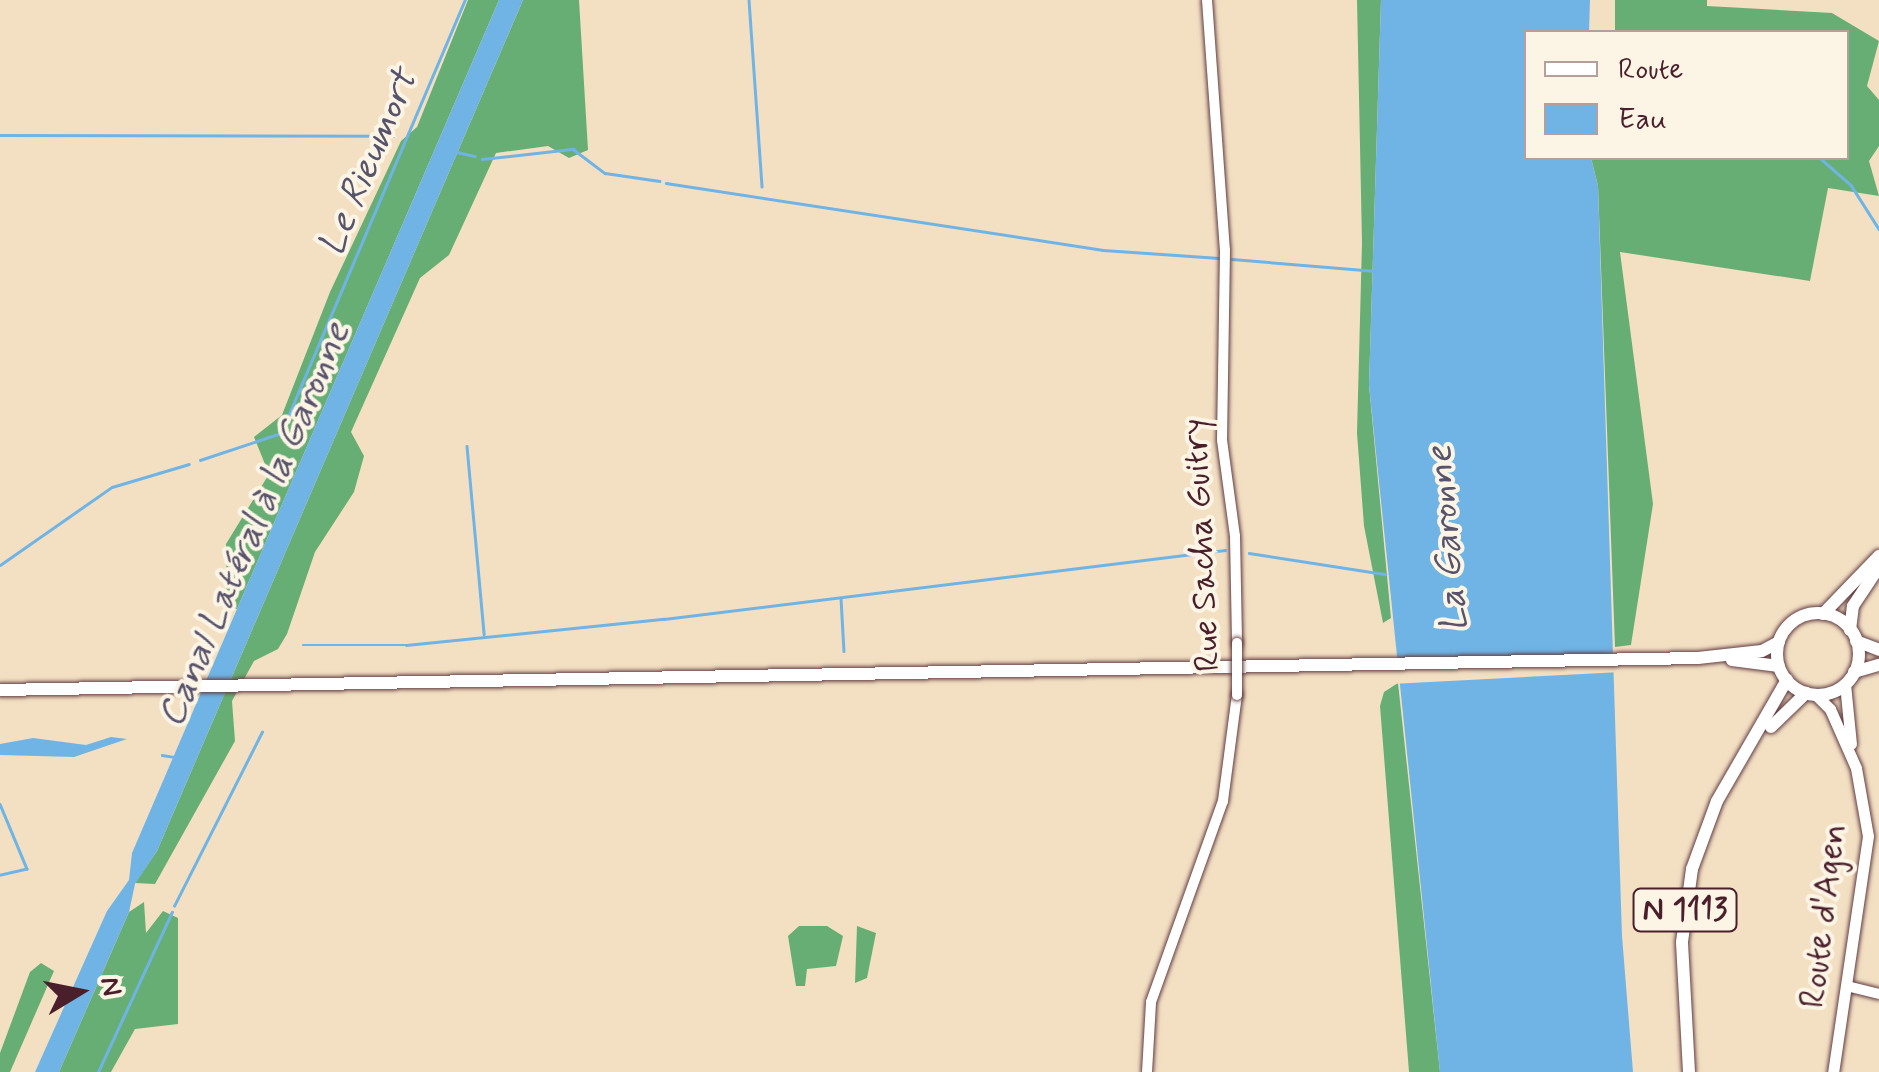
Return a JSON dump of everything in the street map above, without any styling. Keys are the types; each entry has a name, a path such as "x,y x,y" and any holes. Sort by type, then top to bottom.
{"main road":[{"path":"0,690 1704,658 1762,652 1779,642 1798,618 1822,614 1879,556"},
{"path":"1850,678 1856,602 1879,566"},
{"path":"1822,614 1879,650"},
{"path":"1779,642 1779,666 1786,680 1811,694 1879,665"},
{"path":"1704,658 1779,666"},
{"name":"Route d'Agen","path":"1850,678 1856,768"},
{"name":"N 1113","path":"1689,1072 1682,958 1688,888 1710,817 1786,680"},
{"name":"Route d'Agen","path":"1811,694 1830,709 1856,768 1867,808 1868,862 1833,1072"},
{"name":"N 1113","path":"1743,759 1811,694"}],"street":[{"name":"Rue Sacha Guitry","path":"1147,1072 1150,1002 1223,801 1237,695 1236,536 1222,440 1226,250 1207,0"},
{"path":"1846,986 1879,994"}],"green space":[{"path":"468,0 499,0 237,609 227,607 226,544 269,474 254,437 282,415 330,292 401,141 417,127"},
{"path":"523,0 579,0 588,150 569,158 548,146 496,153 449,255 420,278 351,432 364,456 354,492 315,552 287,634 278,649 254,661 232,701 235,741 155,884 135,883 157,851"},
{"path":"1357,0 1381,0 1369,385 1391,618 1383,623 1364,526 1357,433 1362,243"},
{"path":"1615,0 1707,0 1707,6 1832,13 1879,41 1867,86 1879,100 1879,146 1869,161 1879,196 1828,188 1810,281 1620,252 1653,504 1631,645 1615,647 1598,186 1592,160 1849,160 1849,30 1615,30"},
{"path":"1398,683 1440,1072 1409,1072 1380,706 1384,692"},
{"path":"144,902 146,933 163,911 178,918 178,1024 135,1029 111,1072 59,1072 129,912"},
{"path":"799,926 827,926 843,936 836,966 807,969 805,986 796,986 788,936"},
{"path":"857,926 876,933 867,978 855,983"},
{"path":"41,963 54,971 10,1072 0,1072 0,1053 30,972"}],"water":[{"path":"499,0 523,0 157,851 135,884 129,912 59,1072 35,1072 107,911 129,880 132,853"},
{"name":"La Garonne","path":"1381,0 1590,0 1589,30 1524,30 1524,160 1592,160 1598,186 1622,936 1633,1072 1440,1072 1369,385"},
{"path":"111,737 127,739 74,757 0,755 0,744 33,738 86,745"}],"pier":[{"path":"1620,653 1621,672 1391,684 1390,665"}],"waterway":[{"name":"Le Rieumort","path":"200,460 281,433 465,0"},
{"path":"749,0 762,187"},
{"path":"0,135 393,136"},
{"path":"482,159 573,149 605,173 659,181"},
{"path":"457,152 475,156"},
{"path":"1822,160 1851,185 1879,229"},
{"path":"666,183 1103,250 1219,258"},
{"path":"1232,259 1375,271"},
{"path":"467,446 484,634"},
{"name":"Le Rieumort","path":"0,565 112,487 189,464"},
{"path":"303,645 406,645 664,619 1225,550"},
{"path":"1249,553 1385,574"},
{"path":"841,598 844,651"},
{"path":"174,906 262,732"},
{"path":"162,755 175,757"},
{"path":"0,804 27,869 0,875"},
{"path":"98,1072 172,912"}],"water label":[{"name":"Canal Latéral à la Garonne","path":"255,525"}]}
